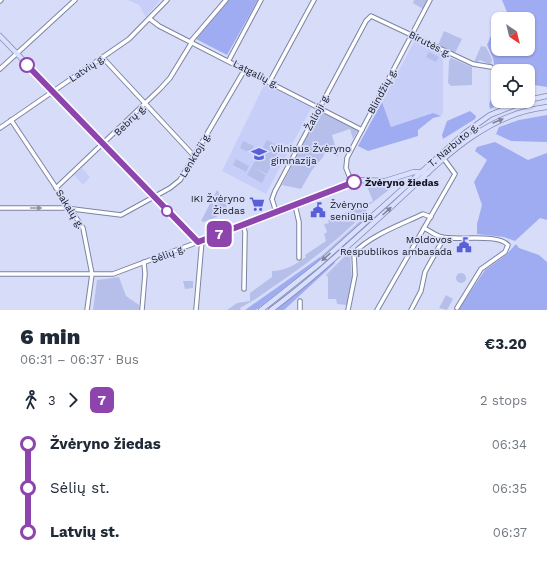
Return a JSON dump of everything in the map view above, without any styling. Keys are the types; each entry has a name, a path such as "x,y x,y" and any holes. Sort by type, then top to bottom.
{"main road":[{"path":"0,36 154,198 200,241"},
{"path":"535,99 547,96"},
{"name":"T. Narbuto g.","path":"271,310 322,269 428,173 472,136 494,122 528,110 547,107"},
{"name":"T. Narbuto g.","path":"261,310 319,264 420,172 478,123 490,115 508,108"},
{"path":"420,172 428,173"},
{"name":"Sėlių g.","path":"200,241 364,179 385,181 402,175 420,172"}],"street":[{"path":"0,69 75,0"},
{"name":"Latvių g.","path":"0,128 135,34 167,0"},
{"name":"Bebrų g.","path":"56,188 146,105 170,78 192,42 226,0"},
{"path":"229,60 261,0"},
{"path":"270,81 314,0"},
{"name":"Blindžių g.","path":"352,183 346,171 346,163 430,0"},
{"name":"Birutės g.","path":"371,16 473,64 491,68"},
{"name":"Žalioji g.","path":"276,212 273,196 358,35 371,16"},
{"name":"Latgalių g.","path":"150,19 362,130"},
{"path":"102,58 194,156"},
{"name":"Lenktoji g.","path":"0,208 71,209 121,215 154,198 177,183 245,69"},
{"name":"Sakalų g.","path":"11,120 83,228 92,274 87,310"},
{"path":"377,310 455,174 444,159"},
{"path":"295,205 299,222 299,258"},
{"path":"348,310 355,275 354,253 363,245 401,224 423,214 431,217"},
{"path":"243,225 245,232 244,288"},
{"path":"424,228 442,237 484,239 504,242 508,245 506,252 481,270 457,308"},
{"path":"411,310 421,291 425,272 441,243 442,237"},
{"path":"196,310 203,245 200,241"},
{"name":"Sėlių g.","path":"0,274 113,274 200,241"},
{"path":"142,310 146,274 144,262"},
{"path":"300,301 300,310"}],"shaded area":[{"path":"128,0 160,0 146,17 139,5"},
{"path":"229,0 258,0 227,55 196,39"},
{"path":"414,0 427,0 423,9 413,3"},
{"path":"502,0 547,0 547,87 535,85 535,64 494,64 492,56 535,56 535,12 507,12"},
{"path":"444,31 462,39 455,53 438,45"},
{"path":"491,35 491,54 487,45"},
{"path":"415,40 443,55 443,113 441,116 433,113 391,127 382,102"},
{"path":"481,46 486,47 492,59 491,65 480,60 477,63 474,62"},
{"path":"429,52 439,57 436,62 426,57"},
{"path":"451,58 472,67 472,85 451,86 448,83 449,61"},
{"name":"Vilniaus Žvėryno gimnazija","path":"265,83 312,107 266,194 222,171"},
{"path":"491,100 492,108 490,109 489,104"},
{"path":"382,102 391,127 433,113 441,116 433,118 418,130 418,136 368,151 358,146"},
{"path":"320,111 358,130 353,139 350,129 332,135 338,156 334,155 333,151 325,152 301,189 282,185"},
{"path":"470,111 476,116 475,119 443,139 442,135 447,121"},
{"path":"547,115 547,142 511,141 496,134 499,127 519,120"},
{"path":"267,140 280,147 267,174 253,167 266,175 262,183 247,175"},
{"path":"243,141 254,146 250,153 240,148"},
{"path":"495,142 528,160 547,153 547,220 540,218 515,241 504,237 477,234 477,224 482,205 474,182 487,160 475,151 477,147"},
{"path":"236,159 249,166 246,172 233,165"},
{"path":"82,168 90,177 83,185 74,175"},
{"path":"404,178 372,203 366,206 367,210 354,223 314,258 254,300 240,308 241,310 227,310 237,303 250,301 250,293 272,277 272,271 281,270 294,265 306,257 305,255 326,241 324,234 327,232 324,224 329,223 328,220 373,201 366,184 388,184"},
{"path":"217,190 227,204 226,209 216,212 217,217 204,222 201,221"},
{"path":"360,221 362,222 321,259 320,257"},
{"path":"516,244 519,248 539,255 547,262 547,310 458,310 485,270 506,255"},
{"path":"340,248 341,249 335,255 315,273 280,302 271,308 264,310 296,286"},
{"path":"347,254 350,254 352,278 347,305 337,304 336,299 328,299 328,277 326,275"},
{"path":"320,257 321,259 256,310 245,310"},
{"path":"334,261 335,263 284,310 274,310"},
{"path":"461,273 466,278 461,283 456,278"},
{"path":"119,277 126,296 139,305 139,310 93,310 97,280"},
{"path":"183,281 193,281 193,288 185,289"},
{"path":"446,295 453,299 447,310 439,308"}],"bus line":[{"name":"7","path":"27,65 60,101 198,242 354,182"}],"place":[{"name":"Vilniaus Žvėryno gimnazija","path":"259,154"},
{"name":"Žvėryno žiedas","path":"354,182"},
{"name":"IKI Žvėryno Žiedas","path":"257,204"},
{"name":"Žvėryno seniūnija","path":"318,210"},
{"name":"Moldovos Respublikos ambasada","path":"464,245"}]}
